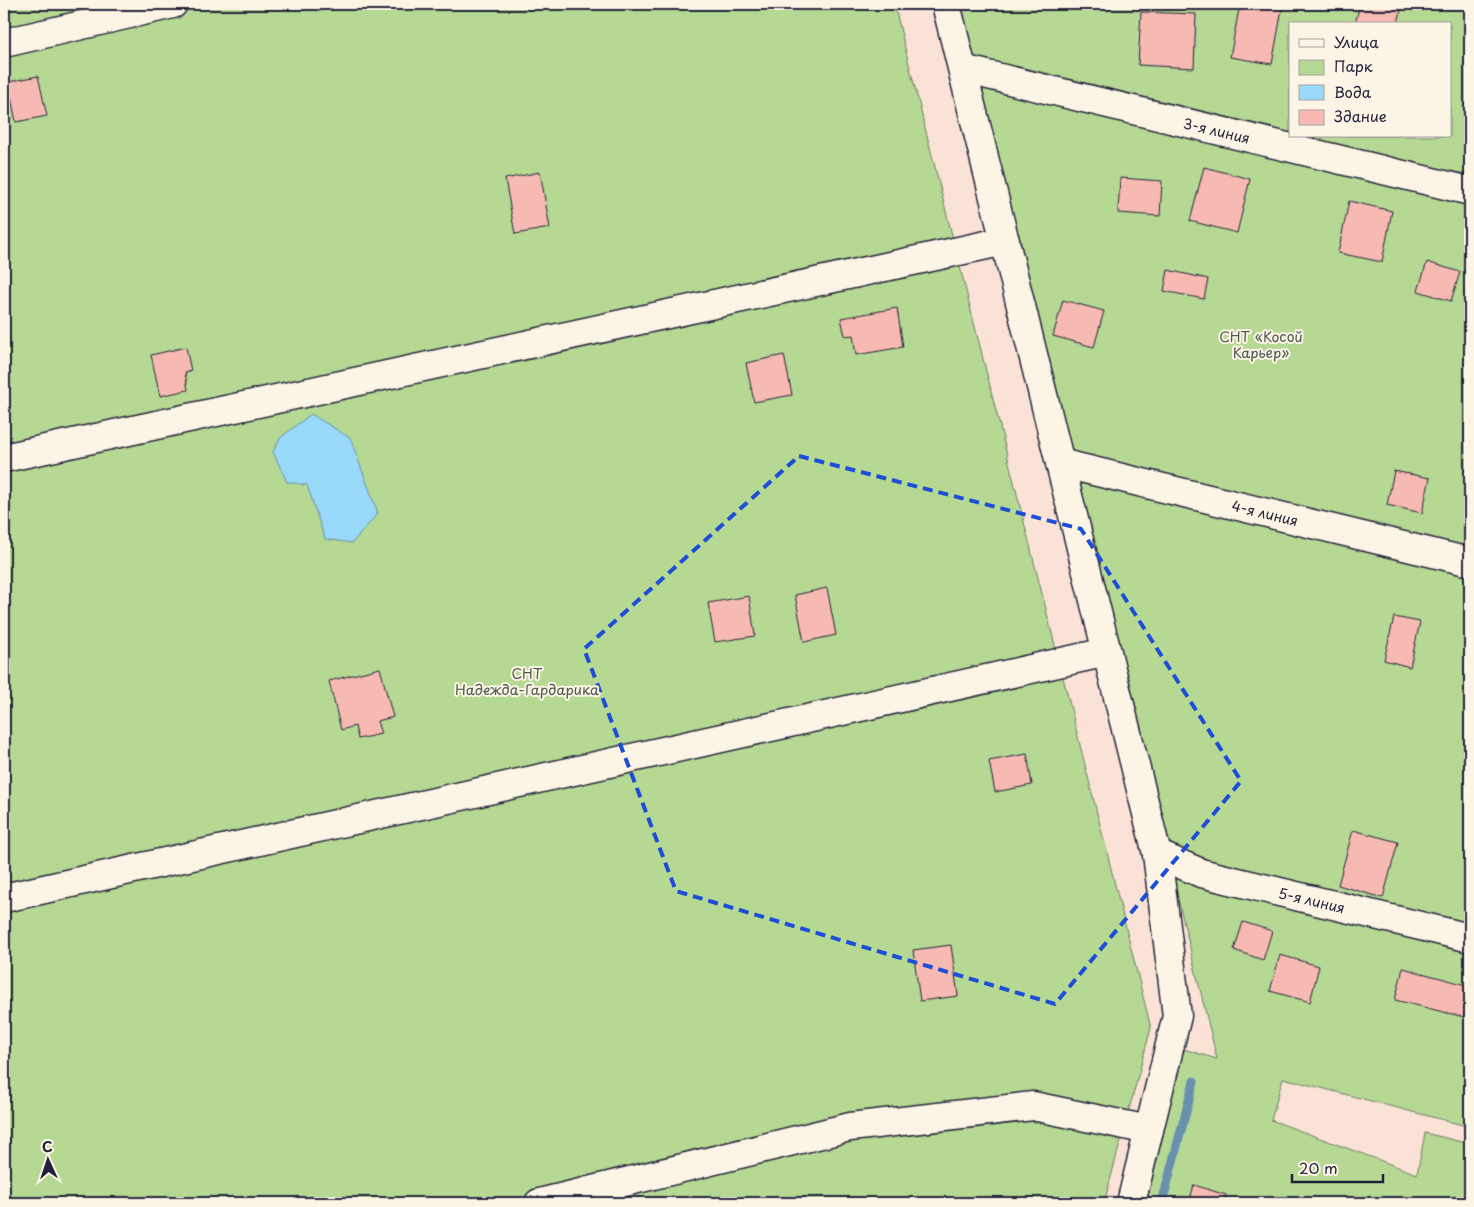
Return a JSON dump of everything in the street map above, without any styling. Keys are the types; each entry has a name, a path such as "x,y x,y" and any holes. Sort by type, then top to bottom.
{"street":[{"path":"4,42 173,4"},
{"path":"946,4 1158,854 1177,1016 1131,1203"},
{"name":"3-я линия","path":"963,69 1470,191"},
{"path":"4,458 1005,241"},
{"name":"4-я линия","path":"1060,463 1470,562"},
{"path":"4,898 1107,652"},
{"name":"5-я линия","path":"1158,854 1201,873 1470,938"},
{"path":"539,1203 859,1126 1033,1106 1149,1130"}],"highlighted area":[{"path":"799,456 1081,529 1241,781 1055,1004 676,891 584,649"}],"green space":[{"name":"СНТ Надежда-Гардарика","path":"4,4 894,4 1151,1028 1104,1203 4,1203"},
{"name":"СНТ «Косой Карьер»","path":"960,4 1470,4 1470,1127 1283,1078 1271,1120 1417,1174 1425,1133 1470,1144 1470,1203 1130,1203 1180,1048 1217,1059"}],"water":[{"path":"311,414 350,438 378,513 352,543 325,539 307,485 287,482 273,452 280,438"}],"building":[{"path":"1240,4 1283,4 1272,64 1230,57"},
{"path":"1360,4 1402,4 1398,22 1356,22"},
{"path":"1141,12 1196,14 1194,68 1138,65"},
{"path":"38,76 47,116 16,122 8,82"},
{"path":"1204,167 1250,179 1237,233 1190,221"},
{"path":"540,172 550,228 515,234 505,179"},
{"path":"1120,178 1162,181 1160,216 1118,213"},
{"path":"1349,201 1392,211 1382,262 1338,253"},
{"path":"1427,262 1460,272 1451,301 1418,291"},
{"path":"1168,270 1208,279 1204,299 1164,291"},
{"path":"1063,300 1104,311 1094,347 1053,336"},
{"path":"897,308 903,347 856,355 853,335 845,336 841,318"},
{"path":"186,347 191,371 185,373 188,390 160,396 151,355"},
{"path":"784,355 792,395 754,402 746,363"},
{"path":"1394,471 1430,478 1422,513 1387,505"},
{"path":"827,588 836,635 804,642 795,595"},
{"path":"749,596 755,636 715,642 708,603"},
{"path":"1394,617 1420,622 1410,667 1384,660"},
{"path":"380,668 393,717 377,721 381,734 358,739 355,726 341,730 329,681"},
{"path":"1027,754 1032,785 995,792 989,761"},
{"path":"1353,830 1398,842 1383,898 1338,885"},
{"path":"1243,922 1272,931 1263,960 1234,950"},
{"path":"951,945 958,996 920,1001 913,950"},
{"path":"1280,955 1319,966 1310,1002 1270,991"},
{"path":"1403,968 1470,986 1464,1017 1395,1000"},
{"path":"1194,1185 1226,1195 1224,1203 1189,1203"}],"waterway":[{"path":"1162,1203 1194,1081"}]}
